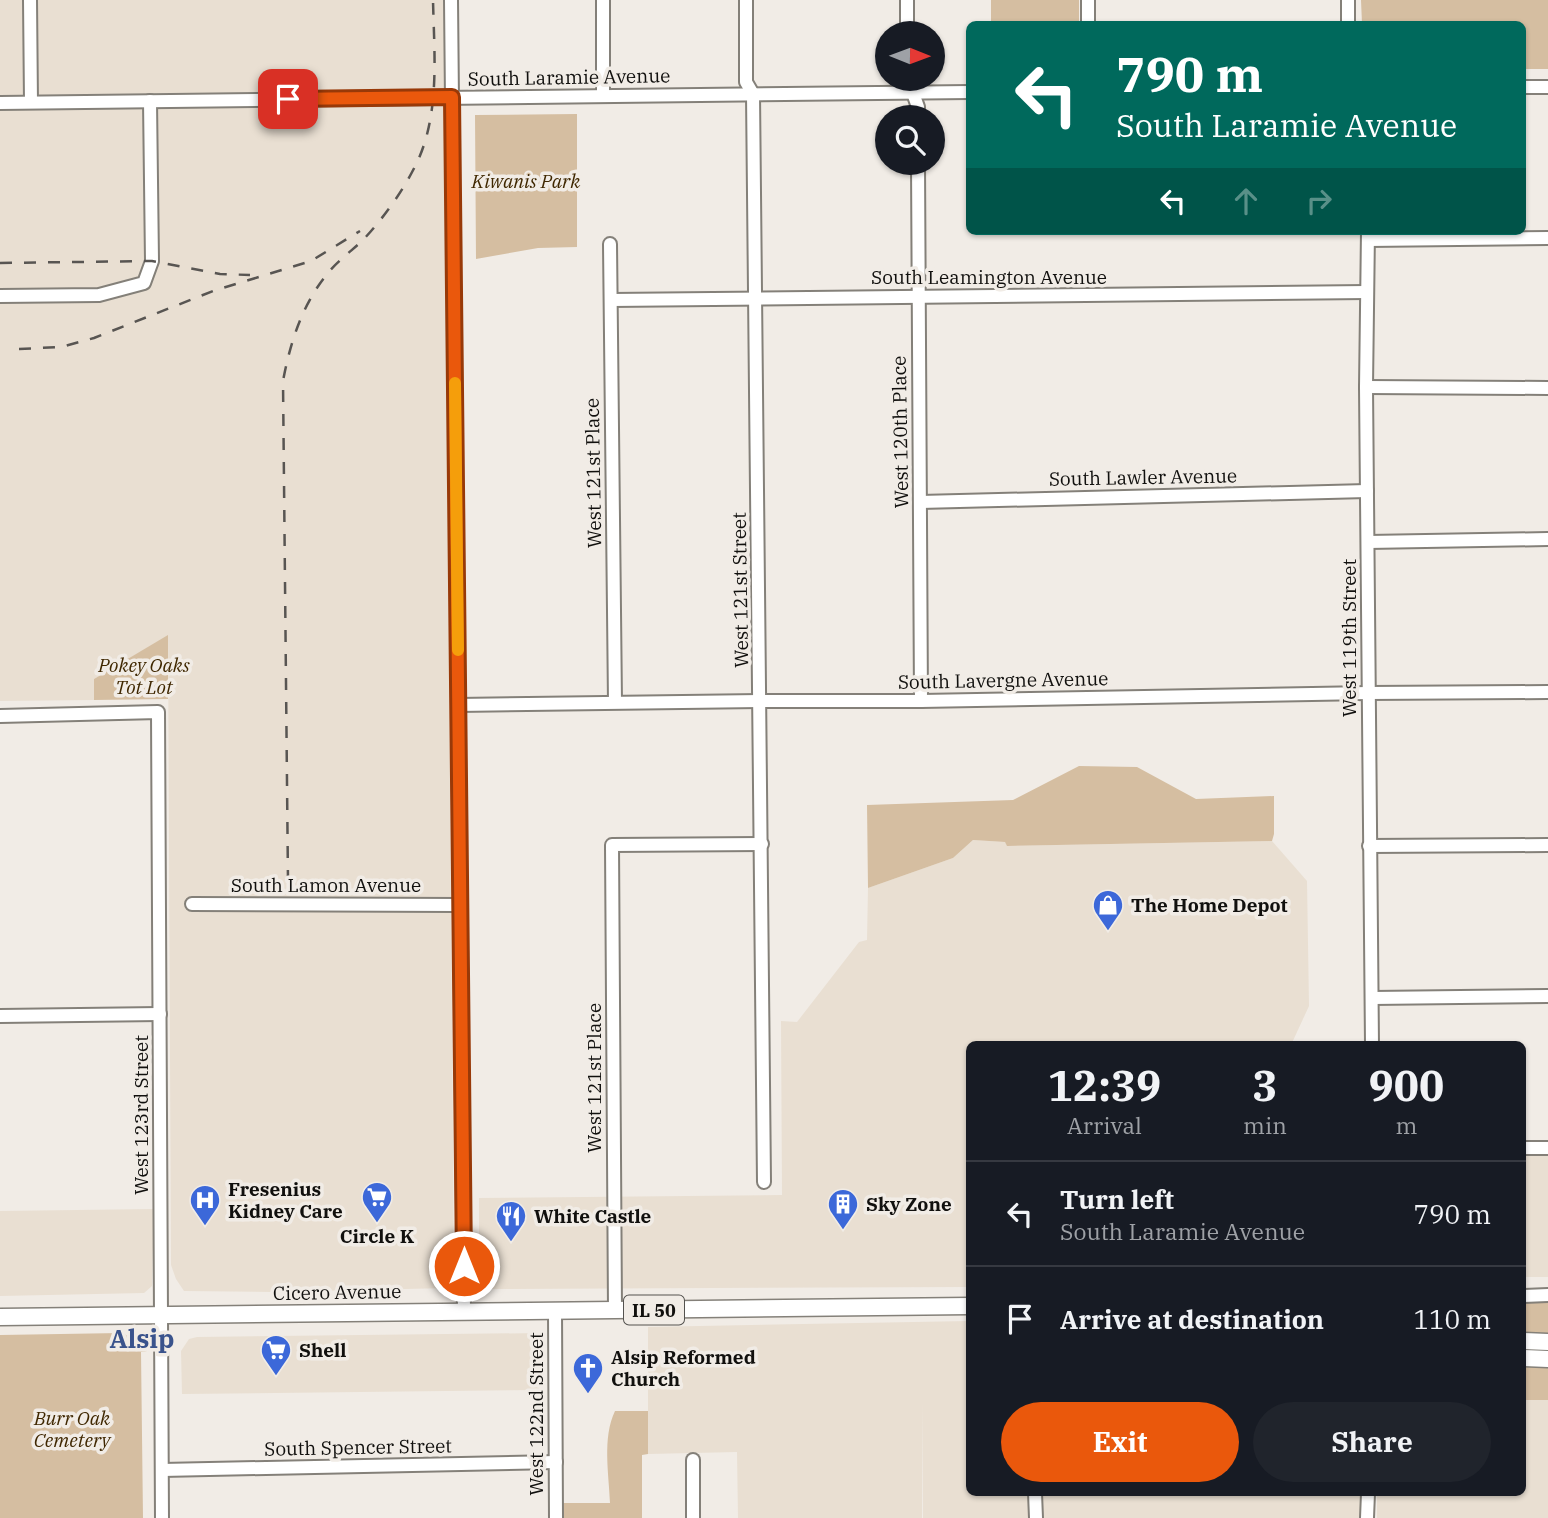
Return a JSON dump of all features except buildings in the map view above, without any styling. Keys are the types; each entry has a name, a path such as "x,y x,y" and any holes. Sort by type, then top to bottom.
{"main road":[{"name":"Cicero Avenue","path":"0,1317 966,1307"},
{"path":"1526,1341 1548,1342"},
{"path":"1526,1358 1548,1359"}],"street":[{"path":"30,0 30,102"},
{"path":"451,0 464,1311"},
{"path":"603,0 603,96"},
{"name":"West 121st Street","path":"746,0 746,82 753,94 764,1182"},
{"path":"907,0 907,21"},
{"path":"1088,0 1088,21"},
{"path":"1348,0 1348,21"},
{"path":"1526,87 1548,87"},
{"path":"913,92 917,105"},
{"name":"South Laramie Avenue","path":"0,103 966,92"},
{"path":"0,296 99,295 144,283 152,261 150,101"},
{"name":"West 120th Place","path":"918,175 920,701"},
{"path":"1368,235 1548,238"},
{"name":"West 119th Street","path":"1368,235 1366,387 1372,1041"},
{"name":"West 121st Place","path":"610,244 615,702"},
{"name":"South Leamington Avenue","path":"611,300 1367,292"},
{"path":"1366,387 1548,388"},
{"name":"South Lawler Avenue","path":"920,502 1367,491"},
{"path":"1368,542 1548,539"},
{"name":"South Lavergne Avenue","path":"458,705 1548,692"},
{"name":"West 123rd Street","path":"0,716 158,712 162,1518"},
{"name":"West 121st Place","path":"615,1310 612,845 762,844"},
{"path":"1369,846 1548,845"},
{"name":"South Lamon Avenue","path":"192,904 460,905"},
{"path":"1372,998 1548,996"},
{"path":"0,1016 160,1014"},
{"path":"1526,1148 1548,1148"},
{"path":"1526,1296 1548,1296"},
{"name":"West 122nd Street","path":"555,1310 556,1518"},
{"path":"693,1460 693,1518"},
{"name":"South Spencer Street","path":"162,1470 556,1462"},
{"path":"1035,1496 1035,1518"},
{"path":"1367,1518 1368,1496"}],"shaded area":[{"path":"0,0 444,0 454,1279 449,1288 184,1291 171,1265 168,636 94,679 94,700 0,701"},
{"path":"973,840 1005,842 1008,846 1272,841 1307,881 1309,1006 1293,1041 966,1041 966,1287 489,1289 483,1284 479,1275 479,1198 782,1195 781,1021 797,1022 859,942 867,940 868,888 953,858"},
{"path":"1548,1154 1548,1277 1526,1277 1526,1155"},
{"path":"154,1209 152,1286 144,1293 0,1296 0,1211"},
{"path":"966,1321 966,1496 1363,1496 1363,1518 923,1518 922,1401 922,1518 738,1518 737,1452 648,1454 648,1327"},
{"path":"541,1333 541,1390 182,1394 181,1351 189,1339 197,1337"},
{"path":"1526,1400 1548,1400 1548,1518 1377,1518 1377,1496 1526,1496"}],"green space":[{"path":"991,0 1079,0 1079,21 991,21"},
{"path":"1361,0 1548,0 1548,69 1526,69 1526,21 1362,21"},
{"name":"Kiwanis Park","path":"577,114 577,247 538,248 476,259 475,115"},
{"name":"Pokey Oaks Tot Lot","path":"168,635 168,699 94,700 94,679"},
{"path":"1079,766 1137,767 1196,799 1274,796 1272,841 1007,846 1005,842 973,840 953,858 868,888 867,805 1013,800"},
{"path":"1526,1301 1548,1301 1548,1334 1526,1332"},
{"name":"Burr Oak Cemetery","path":"121,1333 137,1339 147,1351 141,1352 143,1518 0,1518 0,1335"},
{"path":"1526,1366 1548,1367 1548,1400 1526,1400"},
{"path":"615,1411 648,1411 648,1454 642,1455 642,1518 563,1518 563,1503 610,1503 607,1444"}],"railway":[{"path":"288,882 283,381 298,327 316,290 332,268 362,241 378,222 401,191 419,158 426,139 433,100 433,0"},
{"path":"19,349 61,347 94,338 213,291 311,261 360,231"},
{"path":"0,263 152,261 220,274 250,275"}],"slow traffic":[{"path":"455,383 458,650"}],"place":[{"name":"The Home Depot","path":"1108,932"},
{"name":"Circle K","path":"377,1224"},
{"name":"Fresenius Kidney Care","path":"205,1227"},
{"name":"Sky Zone","path":"843,1231"},
{"name":"White Castle","path":"511,1243"},
{"name":"Shell","path":"276,1377"},
{"name":"Alsip Reformed Church","path":"588,1395"}],"district":[{"name":"Alsip","path":"142,1338"}],"route":[{"path":"288,99 452,97 464,1266"}]}
